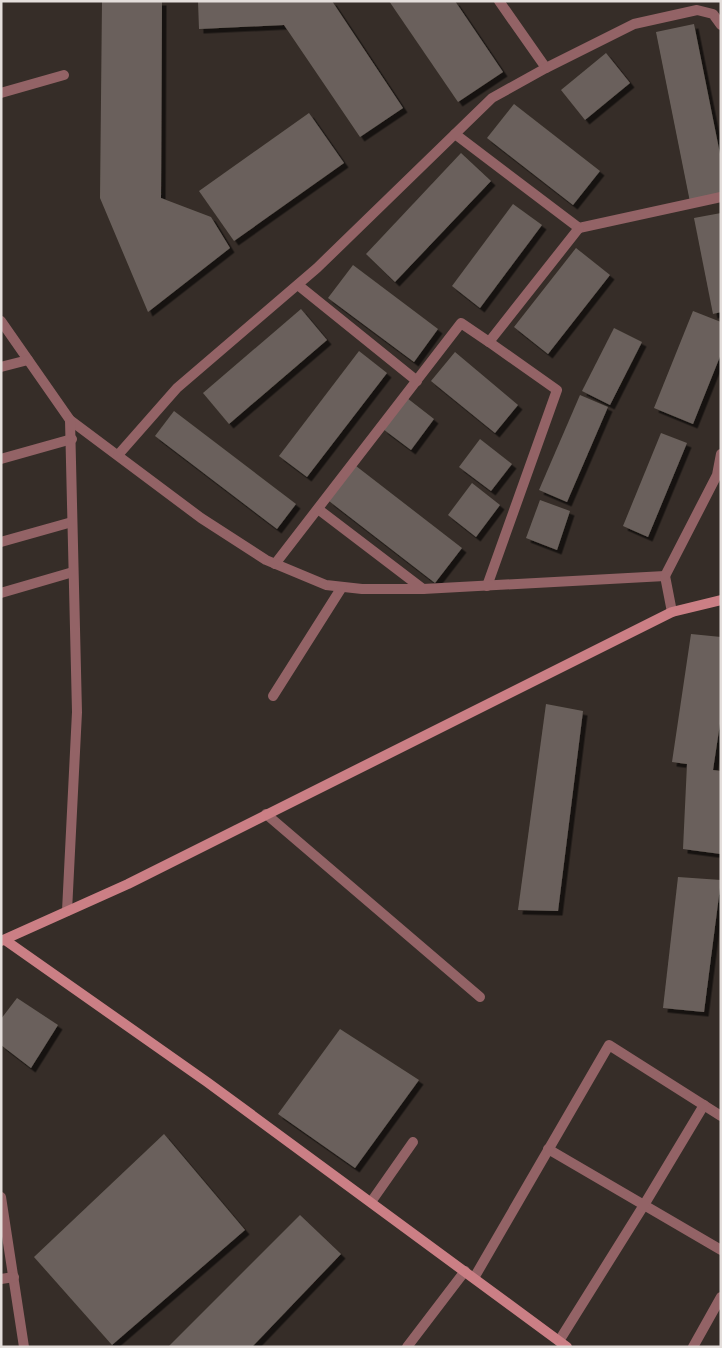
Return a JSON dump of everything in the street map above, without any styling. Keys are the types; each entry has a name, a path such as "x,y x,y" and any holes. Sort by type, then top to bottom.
{"street":[{"path":"499,1 546,68"},
{"path":"118,455 177,388 317,268 492,98 546,68 634,24 697,10 713,14 721,25"},
{"path":"1,93 64,75"},
{"path":"455,134 579,228"},
{"path":"489,342 579,228 721,198"},
{"path":"298,285 416,381"},
{"path":"1,321 70,420 201,518 275,564 326,585 362,589 423,589 665,576"},
{"path":"275,564 461,323 557,390 487,586"},
{"path":"1,367 28,360"},
{"path":"67,911 76,712 72,439 70,420"},
{"path":"1,459 72,439"},
{"path":"672,612 665,576 719,474 721,454"},
{"path":"318,508 423,589"},
{"path":"1,542 72,522"},
{"path":"1,593 73,572"},
{"path":"273,696 342,587"},
{"path":"3,940 128,884 672,612 721,600"},
{"path":"266,814 480,997"},
{"path":"3,940 207,1082 563,1344 704,1105"},
{"path":"474,1278 609,1044 721,1116"},
{"path":"371,1202 413,1142"},
{"path":"548,1149 721,1250"},
{"path":"1,1197 24,1347"},
{"path":"407,1347 465,1271"},
{"path":"1,1279 14,1277"},
{"path":"693,1347 721,1298"}],"building":[{"path":"102,1 162,1 161,198 211,217 230,248 148,312 100,198"},
{"path":"198,1 332,1 403,108 360,137 284,25 199,29"},
{"path":"389,1 455,1 503,72 458,102"},
{"path":"694,24 721,159 721,196 690,202 656,32"},
{"path":"606,53 630,83 585,120 561,90"},
{"path":"514,104 600,171 573,205 487,138"},
{"path":"309,113 344,163 234,241 199,191"},
{"path":"461,153 491,181 395,282 366,254"},
{"path":"513,204 542,225 480,308 452,286"},
{"path":"721,213 721,312 713,314 694,218"},
{"path":"576,248 610,275 548,354 514,327"},
{"path":"353,265 438,329 414,362 328,298"},
{"path":"301,309 327,340 229,424 203,393"},
{"path":"693,311 721,322 721,354 693,424 654,408"},
{"path":"614,328 642,342 610,405 582,391"},
{"path":"359,351 387,373 307,477 279,456"},
{"path":"455,352 518,405 495,433 431,381"},
{"path":"580,395 608,407 567,502 539,490"},
{"path":"407,398 434,419 411,450 383,429"},
{"path":"174,411 296,504 277,529 155,436"},
{"path":"661,433 687,443 648,537 623,526"},
{"path":"480,439 512,464 491,491 459,467"},
{"path":"356,466 462,548 435,583 329,501"},
{"path":"472,483 500,505 476,537 448,515"},
{"path":"540,500 570,511 557,550 526,538"},
{"path":"691,634 721,637 721,717 713,770 721,771 721,854 683,849 687,764 672,762"},
{"path":"546,704 583,711 558,911 518,910"},
{"path":"678,877 721,880 704,1012 663,1008"},
{"path":"17,998 58,1025 31,1068 1,1045 1,1019"},
{"path":"340,1029 419,1080 355,1168 278,1114"},
{"path":"164,1134 245,1230 112,1345 34,1257"},
{"path":"300,1215 341,1254 252,1347 168,1347"}]}
